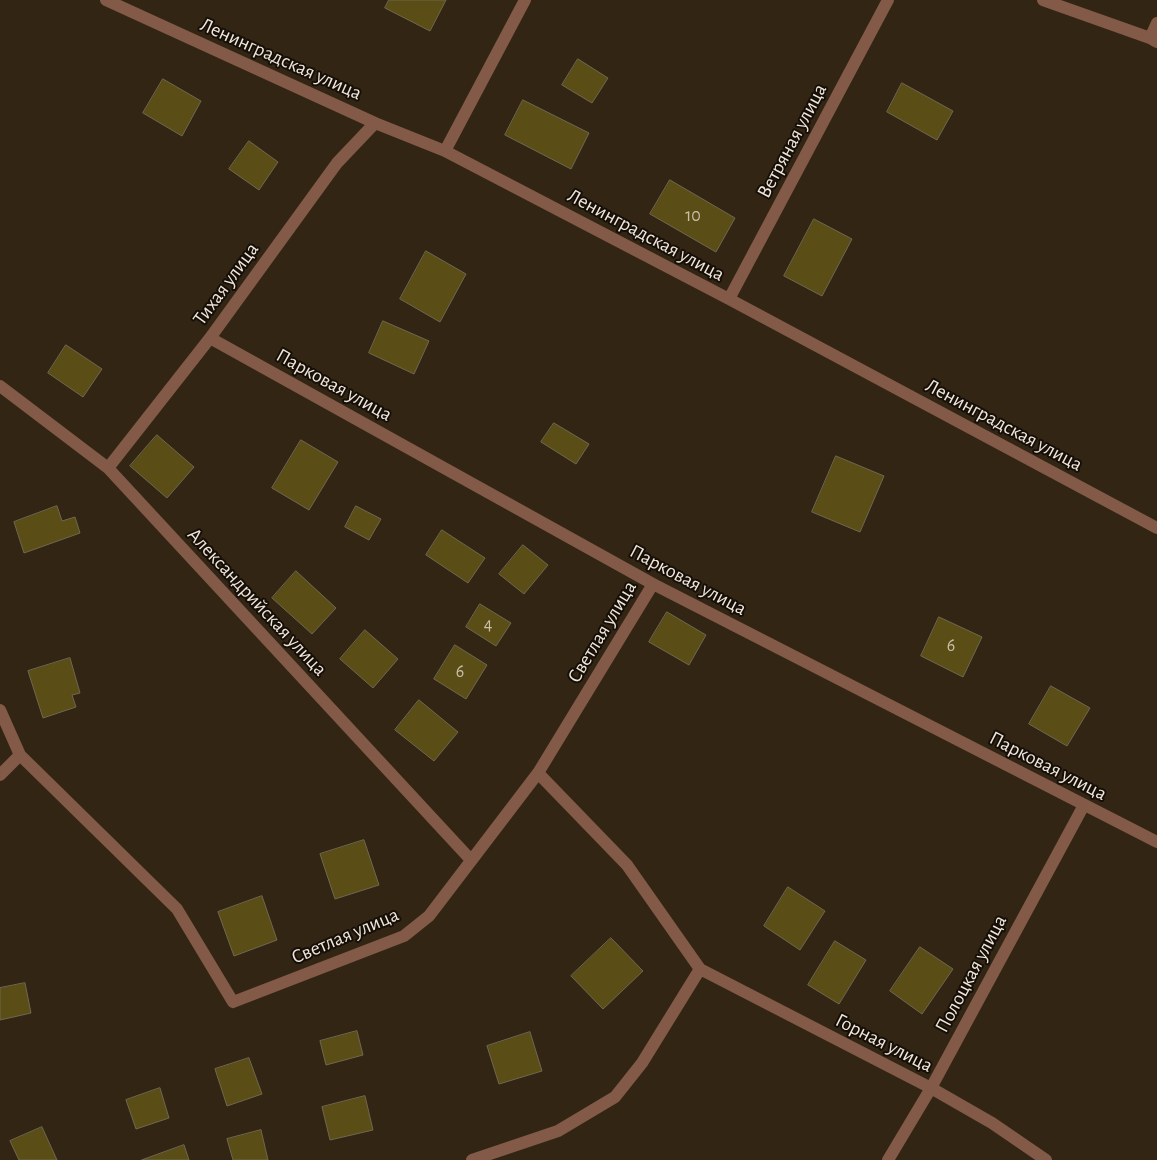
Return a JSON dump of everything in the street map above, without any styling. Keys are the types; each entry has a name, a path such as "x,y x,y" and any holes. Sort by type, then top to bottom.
{"street":[{"name":"Ленинградская улица","path":"106,0 375,123 445,151 729,299 1157,528"},
{"path":"445,151 525,0"},
{"name":"Ветряная улица","path":"729,299 888,0"},
{"path":"1043,0 1154,40 1157,23"},
{"name":"Тихая улица","path":"108,468 210,338 337,163 375,123"},
{"name":"Парковая улица","path":"210,338 653,584 1157,842"},
{"name":"Александрийская улица","path":"0,386 108,468 471,860"},
{"name":"Светлая улица","path":"20,755 177,909 233,1002 404,936 429,916 538,773 653,584"},
{"path":"0,710 20,755 0,775"},
{"path":"472,1160 558,1131 615,1097 642,1063 700,969 627,865 538,773"},
{"name":"Полоцкая улица","path":"888,1160 931,1088 1084,805"},
{"name":"Горная улица","path":"700,969 931,1088 992,1123 1046,1160"}],"building":[{"path":"389,0 446,0 430,31 385,8"},
{"path":"578,59 608,78 592,103 562,85"},
{"path":"163,79 201,101 182,136 143,113"},
{"path":"902,83 953,111 937,140 887,112"},
{"path":"523,100 589,133 571,169 505,135"},
{"path":"249,141 278,162 259,190 229,169"},
{"path":"670,180 735,218 716,252 650,214"},
{"path":"814,219 852,239 822,296 784,276"},
{"path":"426,251 466,274 440,322 400,299"},
{"path":"383,321 429,341 414,374 369,353"},
{"path":"66,345 102,369 83,397 48,373"},
{"path":"554,423 589,444 576,464 541,442"},
{"path":"157,435 194,467 167,498 130,466"},
{"path":"301,440 338,462 309,510 272,488"},
{"path":"836,456 884,476 860,532 812,512"},
{"path":"57,506 62,521 75,517 80,533 24,553 14,522"},
{"path":"356,506 381,519 369,540 345,527"},
{"path":"442,530 485,558 468,583 426,555"},
{"path":"523,545 548,565 524,594 499,574"},
{"path":"296,571 336,608 312,634 272,598"},
{"path":"480,604 511,623 496,646 466,627"},
{"path":"667,612 706,635 689,665 649,642"},
{"path":"939,617 982,637 963,677 921,656"},
{"path":"365,630 398,659 373,688 340,659"},
{"path":"455,645 487,665 466,699 434,679"},
{"path":"70,658 80,693 72,695 76,707 43,718 28,671"},
{"path":"1051,686 1090,708 1067,746 1029,724"},
{"path":"419,700 458,732 434,761 395,730"},
{"path":"364,840 379,885 335,899 320,854"},
{"path":"788,887 825,911 800,950 764,926"},
{"path":"262,896 277,940 234,956 218,912"},
{"path":"611,938 643,971 603,1009 571,976"},
{"path":"835,941 866,960 839,1004 808,985"},
{"path":"920,947 953,969 922,1014 890,991"},
{"path":"25,983 31,1013 0,1020 0,988"},
{"path":"357,1031 363,1055 326,1065 320,1041"},
{"path":"530,1032 542,1071 499,1084 487,1046"},
{"path":"249,1058 262,1094 227,1106 215,1069"},
{"path":"160,1088 169,1118 136,1129 126,1100"},
{"path":"365,1096 373,1130 330,1140 322,1107"},
{"path":"42,1127 57,1160 19,1160 10,1141"},
{"path":"261,1130 268,1160 233,1160 227,1139"},
{"path":"184,1145 189,1160 142,1160"}]}
